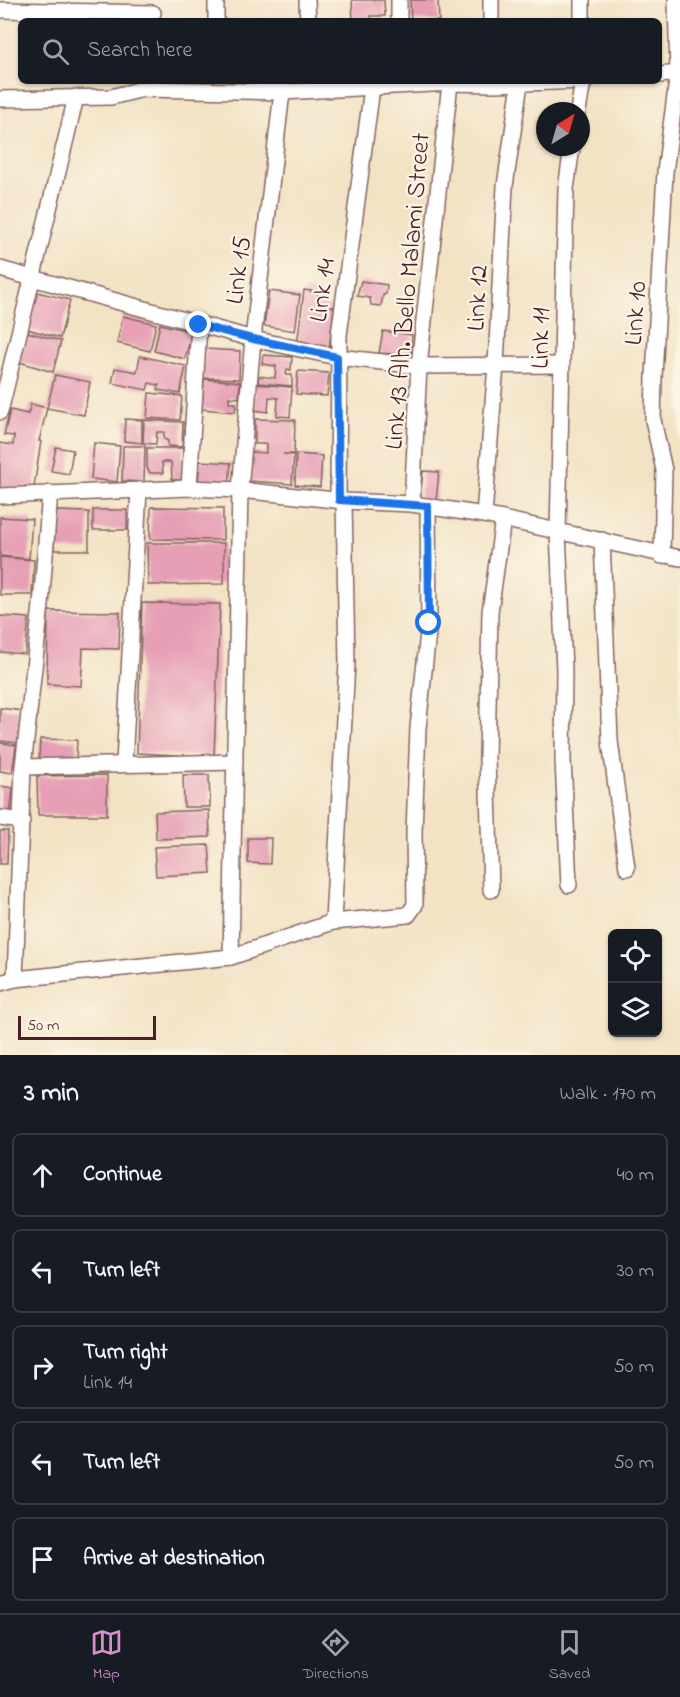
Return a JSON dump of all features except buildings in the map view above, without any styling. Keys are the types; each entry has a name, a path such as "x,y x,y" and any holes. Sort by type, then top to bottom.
{"street":[{"path":"216,0 216,18"},
{"path":"308,0 308,18"},
{"path":"399,0 399,18"},
{"path":"491,0 491,18"},
{"path":"582,0 582,18"},
{"name":"Link 10","path":"662,556 664,470 653,420 654,377 665,172 679,73 676,0"},
{"path":"0,10 154,11"},
{"path":"662,75 679,73"},
{"path":"0,99 111,97 143,85 219,85 282,92 308,86 372,88 396,84"},
{"name":"Link 13 Alh. Bello Malami Street","path":"412,504 419,366 450,84"},
{"name":"Link 12","path":"484,515 496,365 505,186 520,84"},
{"path":"580,102 583,84"},
{"name":"Link 14","path":"333,922 347,663 337,357 372,88"},
{"name":"Link 15","path":"231,957 240,490 253,339 282,92"},
{"path":"0,412 76,97"},
{"name":"Link 11","path":"569,885 563,760 564,670 558,531 566,189 571,156"},
{"path":"0,269 199,325 337,357 419,366 562,365"},
{"path":"189,488 199,325"},
{"path":"0,496 189,488 412,504 484,515 602,540 662,556 680,558"},
{"path":"124,763 139,490"},
{"path":"50,493 41,605 23,767 22,821 7,981 231,957 333,922 408,915 415,905 414,832 418,728 429,623 428,506"},
{"path":"491,890 487,758 490,612 503,519"},
{"path":"602,540 610,741 627,868"},
{"path":"23,767 235,762"},
{"path":"0,818 22,821"}],"route":[{"path":"199,325 337,357 339,500 428,506 429,623"}]}
